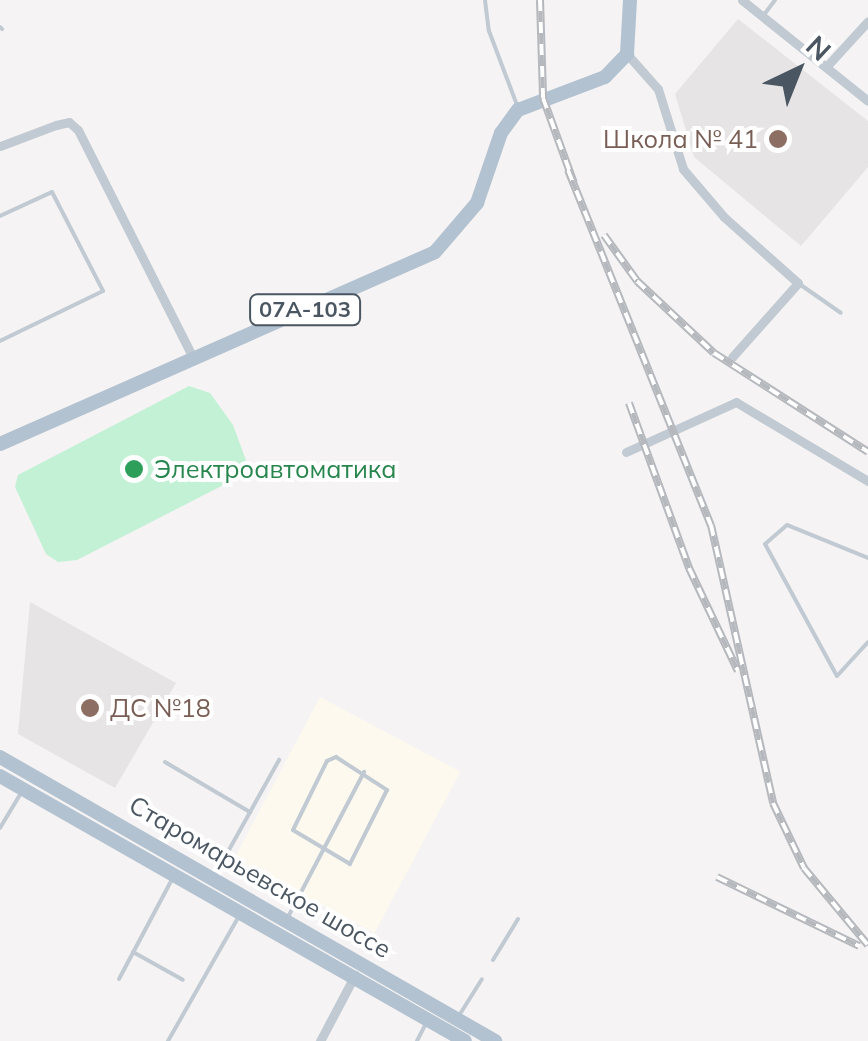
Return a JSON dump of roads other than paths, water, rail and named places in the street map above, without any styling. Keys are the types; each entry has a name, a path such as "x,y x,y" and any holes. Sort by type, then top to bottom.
{"main road":[{"path":"518,110 605,76 628,54 630,0"},
{"name":"07А-103","path":"0,444 435,252 477,203 501,134 518,110"},
{"name":"Старомарьевское шоссе","path":"0,757 288,917 495,1041"},
{"name":"Старомарьевское шоссе","path":"0,776 243,910 457,1037"}],"street":[{"path":"742,0 868,101"},
{"path":"826,67 868,20"},
{"path":"628,54 658,90 682,169 724,217 798,283 732,357"},
{"path":"0,146 69,122 78,130 194,358"},
{"path":"626,452 736,402 868,481"},
{"path":"320,1041 356,975"}],"lane":[{"path":"486,0 489,31 518,110"},
{"path":"763,16 775,0"},
{"path":"0,216 52,192 103,291 0,341"},
{"path":"798,283 841,313"},
{"path":"868,558 787,525 765,544 836,676 868,642"},
{"path":"331,758 364,772 387,790 354,862 324,851 296,834 293,824 331,758"},
{"path":"215,876 279,760"},
{"path":"165,762 250,812"},
{"path":"288,917 364,772"},
{"path":"0,828 24,788"},
{"path":"119,979 176,872"},
{"path":"168,1041 243,910"},
{"path":"493,960 518,919"},
{"path":"133,952 183,980"},
{"path":"457,1037 458,1017 482,979"},
{"path":"417,1041 436,1004"}],"railway":[{"path":"540,0 543,98 574,183"},
{"path":"568,170 711,525 773,803 804,868 868,945"},
{"path":"604,235 637,281 714,353 868,452"},
{"path":"629,403 689,568 738,671"},
{"path":"717,877 859,946"}],"place":[{"name":"Школа № 41","path":"778,139"},
{"name":"Электроавтоматика","path":"134,469"},
{"name":"ДС №18","path":"90,708"}]}
